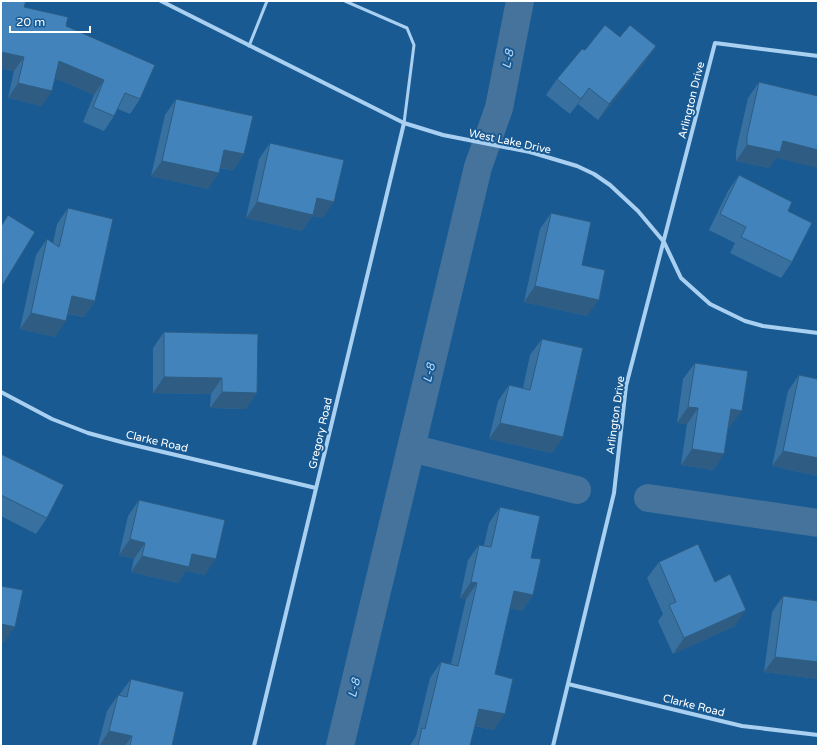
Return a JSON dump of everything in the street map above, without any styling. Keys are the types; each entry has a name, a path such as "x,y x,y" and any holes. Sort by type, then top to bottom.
{"street":[{"name":"West Lake Drive","path":"161,1 404,123 443,135 530,152 576,166 610,185 638,211 664,242 682,278 710,304 745,321 763,326 818,333"},
{"name":"Arlington Drive","path":"553,746 614,493 626,386 715,43 818,56"},
{"name":"Gregory Road","path":"254,746 404,123"},
{"name":"Clarke Road","path":"1,392 52,419 88,433 316,488"},
{"name":"Clarke Road","path":"568,684 742,726 818,735"}],"lane":[{"path":"249,46 267,1"},
{"path":"345,1 407,28 414,45 404,123"}],"building":[{"path":"1,1 26,1 24,7 68,17 66,26 155,65 140,99 125,93 114,116 93,107 104,80 59,61 52,91 18,83 24,57 1,52"},
{"path":"605,25 620,37 630,25 656,46 609,104 589,88 581,99 557,79 582,49 585,50"},
{"path":"759,82 818,96 818,150 783,141 780,152 747,145 747,136"},
{"path":"176,99 253,116 244,154 224,150 219,173 162,161"},
{"path":"270,143 344,160 334,202 317,198 313,215 257,202"},
{"path":"739,175 792,202 788,211 812,223 792,262 741,237 746,227 720,214"},
{"path":"68,208 113,219 95,301 72,296 66,321 31,313 47,239 59,247"},
{"path":"551,213 591,222 582,265 605,270 599,300 535,286"},
{"path":"8,215 35,232 2,286 1,224 2,225"},
{"path":"164,332 258,334 257,393 222,392 222,378 164,377"},
{"path":"542,339 583,348 563,437 500,423 509,385 530,390"},
{"path":"695,363 748,371 742,411 731,409 724,454 692,449 698,408 688,407"},
{"path":"799,375 818,379 818,458 783,451"},
{"path":"1,454 64,485 47,518 1,495"},
{"path":"139,500 225,520 216,559 192,554 189,567 142,556 145,543 130,539"},
{"path":"500,507 540,516 531,558 541,559 533,595 514,591 495,674 513,679 505,714 479,709 470,746 418,746 422,728 425,729 441,662 458,666 477,583 471,582 479,545 491,547"},
{"path":"698,544 715,582 730,574 746,610 684,638 669,605 676,602 659,562"},
{"path":"1,586 23,590 15,627 1,624"},
{"path":"783,596 818,601 818,662 775,657"},
{"path":"131,679 184,692 172,746 130,746 132,736 109,731 118,695 127,697"}],"waterway":[{"name":"L-8","path":"340,746 478,167 499,108 520,1"},
{"path":"411,448 577,490"},
{"path":"648,498 818,523"}]}
